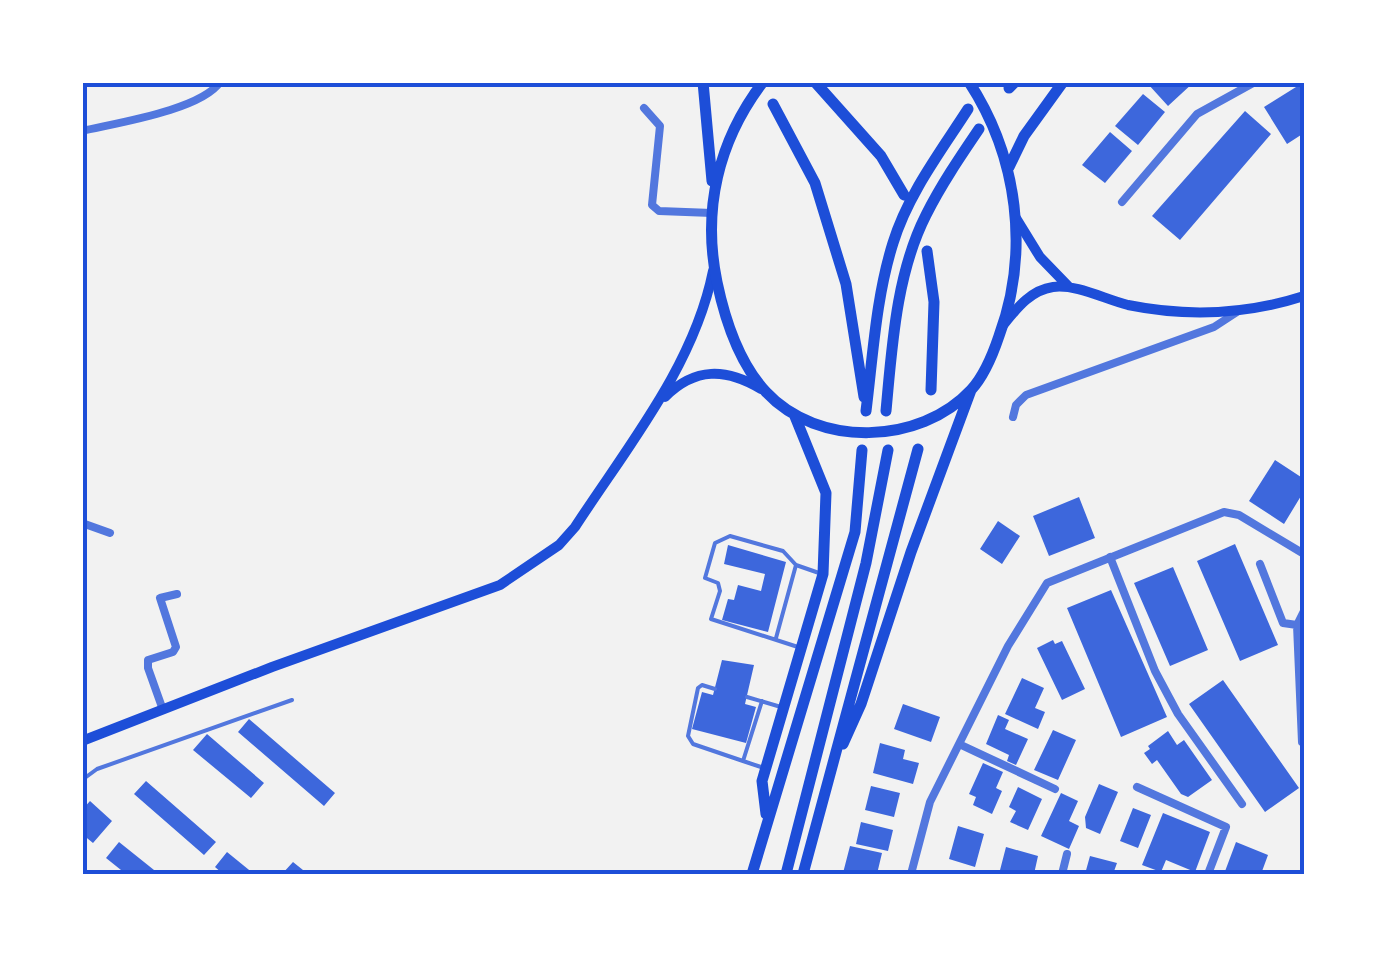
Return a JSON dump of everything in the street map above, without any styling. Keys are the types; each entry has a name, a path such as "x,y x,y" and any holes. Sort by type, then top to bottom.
{"main road":[{"path":"703,82 713,195 714,266 736,344 766,392"},
{"path":"713,195 723,149 763,82"},
{"path":"815,82 881,156 904,195"},
{"path":"827,780 861,704 917,536 972,389 1004,324 1016,271 1009,166 970,82"},
{"path":"1009,166 1024,136 1063,82"},
{"path":"773,104 815,183 846,284 866,411 878,312 893,242 912,197 968,109"},
{"path":"886,411 893,334 908,266 924,218 979,129"},
{"path":"1015,215 1032,246 1070,288"},
{"path":"928,251 934,302 931,390"},
{"path":"82,741 500,585 559,545 575,527 672,375 702,315 714,266"},
{"path":"1004,324 1038,291 1070,288 1154,308 1237,312 1304,296"},
{"path":"650,412 680,382 692,376 736,376 766,392 794,414 835,428 885,432 938,416 972,389"},
{"path":"767,819 762,782 824,574 826,493 794,414"},
{"path":"803,874 918,448"},
{"path":"752,874 855,532 862,450"},
{"path":"786,874 866,563 888,450"}],"street":[{"path":"82,130 209,96 220,82"},
{"path":"1122,202 1197,114 1255,82"},
{"path":"644,108 660,126 652,205 658,211 712,213"},
{"path":"1014,417 1016,405 1026,395 1214,327 1237,312"},
{"path":"911,874 930,802 1008,646 1046,583 1224,512 1239,515 1304,554"},
{"path":"82,523 110,533"},
{"path":"1110,556 1178,714 1242,804"},
{"path":"1260,564 1283,623 1296,625"},
{"path":"163,710 148,660 173,652 176,647 160,598 177,594"},
{"path":"1302,742 1296,625 1304,611"},
{"path":"959,744 1055,788"},
{"path":"1137,787 1226,827 1208,874"},
{"path":"1062,874 1067,854"}],"lane":[{"path":"802,648 711,619 720,591 718,584 705,578 705,570 714,543 730,536 784,551 796,565 824,574"},
{"path":"775,639 796,565"},
{"path":"715,689 698,688 688,736 693,744 766,768"},
{"path":"747,697 784,708"},
{"path":"82,780 97,768 292,700"},
{"path":"744,761 762,701"}],"building":[{"path":"1150,82 1194,82 1168,106"},
{"path":"1304,82 1304,133 1287,144 1264,107"},
{"path":"1143,94 1165,112 1138,145 1115,126"},
{"path":"1245,111 1271,134 1180,240 1152,216"},
{"path":"1110,132 1132,151 1105,183 1082,165"},
{"path":"1275,460 1304,479 1304,491 1284,524 1249,501"},
{"path":"1079,497 1095,538 1049,556 1033,516"},
{"path":"998,521 1020,536 1002,564 980,549"},
{"path":"1235,544 1278,645 1240,661 1197,561"},
{"path":"728,545 786,562 768,632 722,620 728,599 734,600 738,585 761,591 765,574 724,564"},
{"path":"1173,567 1208,650 1170,666 1134,583"},
{"path":"1111,590 1167,717 1121,737 1067,608"},
{"path":"1053,640 1055,644 1062,641 1085,689 1062,700 1037,648"},
{"path":"722,660 754,665 745,704 756,707 746,743 692,729 702,692 713,695"},
{"path":"1022,678 1044,688 1035,708 1045,712 1038,729 1005,714"},
{"path":"1223,680 1299,788 1265,812 1189,704"},
{"path":"903,704 940,717 931,742 894,729"},
{"path":"998,715 1009,720 1005,729 1028,739 1016,765 1007,761 1009,755 986,744"},
{"path":"249,719 335,793 324,806 238,732"},
{"path":"1053,730 1076,740 1058,780 1034,770"},
{"path":"1168,731 1177,745 1184,740 1212,780 1188,797 1181,794 1157,760 1152,764 1144,753"},
{"path":"207,734 264,783 251,798 193,750"},
{"path":"880,743 905,750 903,759 919,763 913,784 873,773"},
{"path":"983,763 1003,772 996,788 1002,791 992,814 973,805 976,797 969,794"},
{"path":"146,781 216,842 204,855 134,794"},
{"path":"1099,784 1118,792 1100,834 1086,828 1085,817"},
{"path":"871,786 900,793 894,817 865,810"},
{"path":"1018,787 1042,799 1028,830 1010,822 1016,811 1009,807"},
{"path":"1061,793 1078,801 1069,821 1079,826 1069,849 1041,836"},
{"path":"90,801 112,821 93,843 82,834 82,810"},
{"path":"1133,808 1151,815 1138,848 1120,841"},
{"path":"1163,813 1210,832 1195,872 1166,860 1161,872 1142,865"},
{"path":"861,822 893,830 888,851 856,844"},
{"path":"958,826 984,834 975,867 949,859"},
{"path":"119,842 159,874 126,874 106,858"},
{"path":"1236,842 1268,855 1261,874 1224,874"},
{"path":"850,846 882,853 877,874 843,873"},
{"path":"1006,847 1038,856 1034,874 999,874"},
{"path":"227,852 254,874 223,874 215,867"},
{"path":"1090,856 1117,863 1113,874 1085,874"},
{"path":"293,862 308,874 282,874"}]}
